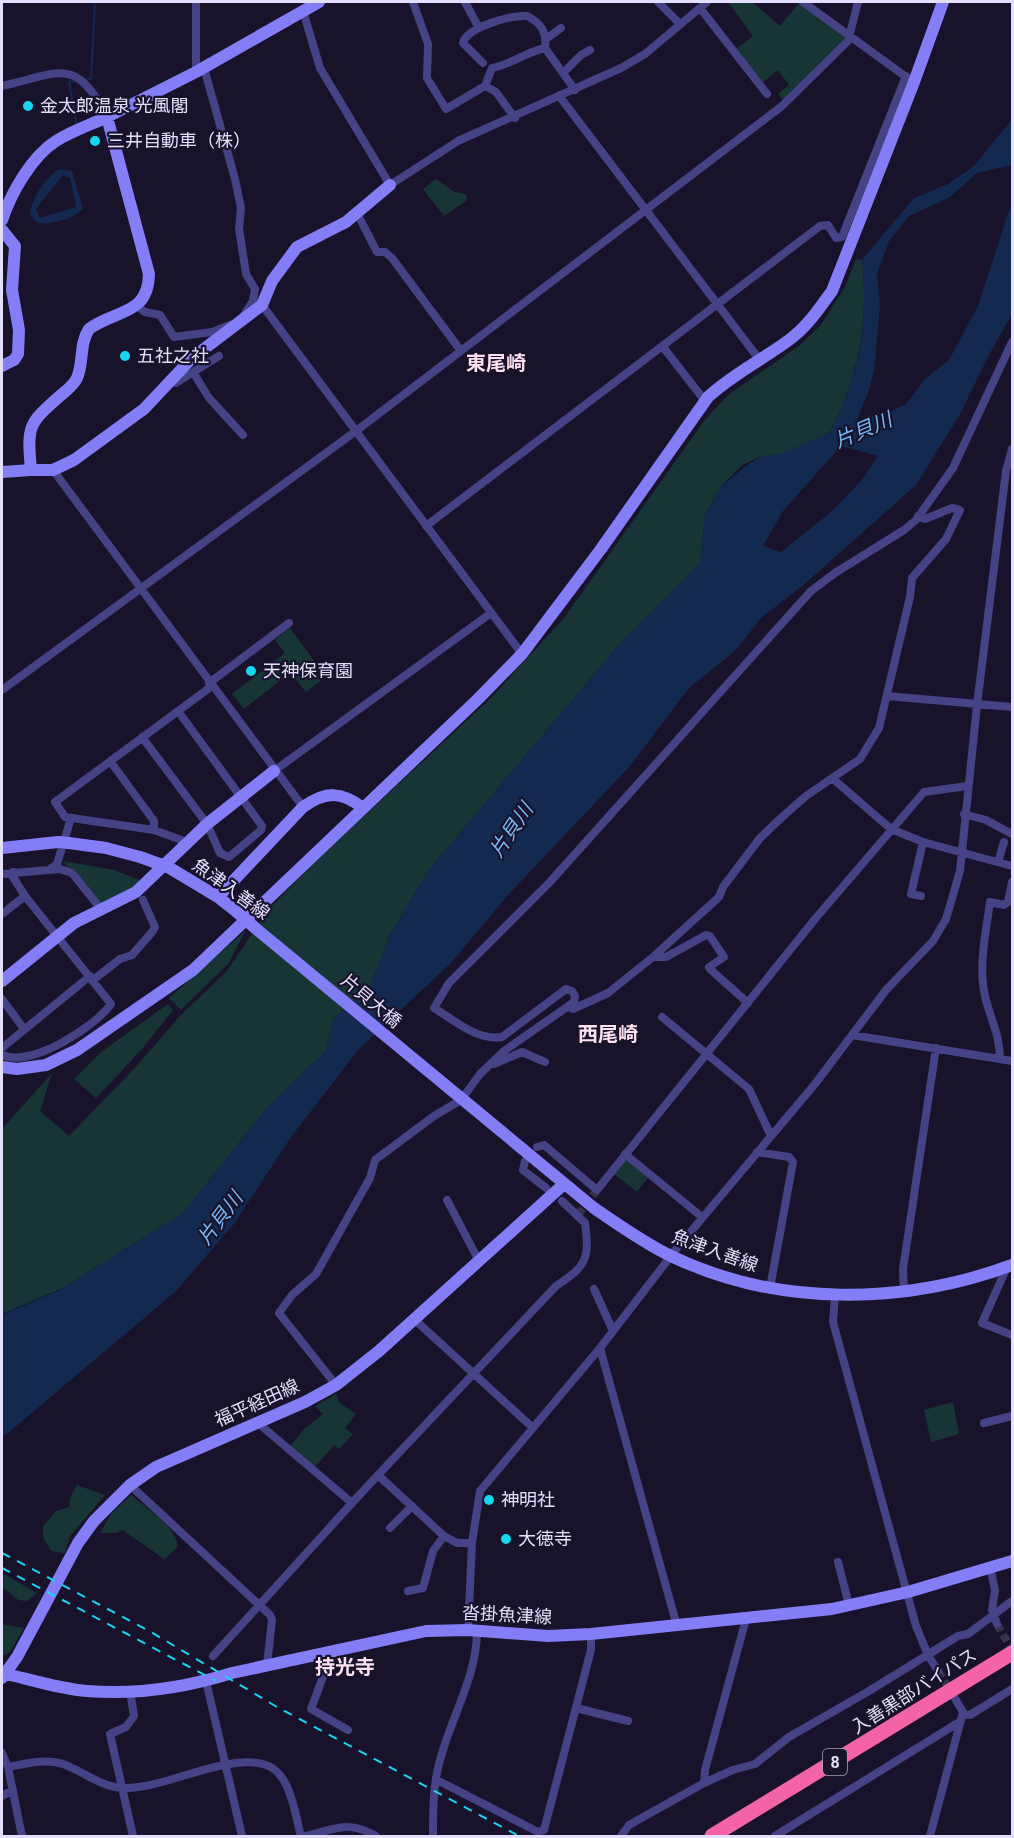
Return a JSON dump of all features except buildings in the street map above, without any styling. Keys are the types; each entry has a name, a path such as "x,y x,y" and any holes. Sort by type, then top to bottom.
{"highway":[{"name":"入善黒部バイパス","path":"712,1836 1012,1653"}],"main road":[{"path":"2,220 40,153 56,141 200,70 319,2"},
{"path":"2,1067 17,1069 46,1065 77,1050 165,991 222,944 522,654 601,549 705,401 727,380 798,332 813,318 832,291 910,79 942,2"},
{"path":"31,470 29,437 33,421 76,380 84,336 89,329 137,306 143,300 149,284 149,274 107,117"},
{"path":"2,472 53,470 74,460 144,410 192,358 262,305 272,281 297,248 346,222 390,185"},
{"path":"2,230 15,246 12,290 18,330 18,354 14,360 2,366"},
{"path":"2,981 74,924 136,892 207,824 274,771"},
{"path":"218,897 303,807 317,797 331,793 349,797 363,808"},
{"name":"魚津入善線","path":"2,848 63,843 106,848 140,857 168,867 218,897 259,931"},
{"name":"片貝大橋","path":"259,931 458,1097"},
{"name":"魚津入善線","path":"458,1097 564,1184 629,1233 671,1257 728,1278 770,1288 835,1296 904,1291 974,1278 1010,1266"},
{"name":"福平経田線","path":"3,1675 78,1544 94,1521 130,1485 156,1467 305,1402 361,1367 564,1184"},
{"name":"沓掛魚津線","path":"3,1675 86,1691 130,1691 206,1681 400,1635 472,1631 548,1636 591,1634 746,1619 849,1605 908,1592 1012,1561"}],"street":[{"path":"137,306 145,312 160,315 174,337 212,332 238,324 253,301 255,289 246,274 239,228 241,208 235,179 200,70 196,2"},
{"path":"413,2 428,44 427,78 446,109 485,86 492,68 507,66 524,55 545,48"},
{"path":"465,2 479,28"},
{"path":"658,2 680,24"},
{"path":"303,11 320,68 390,185 458,141 515,118 645,54 707,2"},
{"path":"426,526 820,226 828,225 836,238 842,237 910,79 803,2"},
{"path":"2,690 356,431 782,106 851,36 858,2"},
{"path":"700,8 766,94"},
{"path":"483,63 463,43 469,33 505,18 526,16 536,20 546,39 545,48 575,90"},
{"path":"546,39 561,28"},
{"path":"563,73 581,55 590,50"},
{"path":"2,87 51,72 72,76 85,82 94,91 107,117"},
{"path":"485,86 496,92 515,118"},
{"path":"560,97 759,360"},
{"path":"357,213 377,252 385,252 392,258 461,351"},
{"path":"262,305 522,654"},
{"path":"336,1384 279,1312 292,1295 316,1274 370,1178 375,1160 458,1097 504,1051 574,1002 575,996 572,991 566,989 502,1037 493,1038 480,1035 434,1008 449,982 549,883 812,591 835,573 904,530 918,516 953,468 1012,342"},
{"path":"663,347 705,401"},
{"path":"171,380 176,383 219,356"},
{"path":"193,372 209,398 243,435"},
{"path":"433,1836 437,1768 459,1708 477,1646 472,1631 472,1543 480,1491 614,1331 702,1216 771,1136 886,990 933,941 942,926 960,871 964,814 977,705 1006,471 1012,449"},
{"path":"53,470 210,685 303,807"},
{"path":"567,1007 573,1010 591,1003 653,957 719,897 723,887 760,838 806,796 860,759 879,728 912,578 946,539 960,510 952,508 925,519 918,516"},
{"path":"274,771 491,613"},
{"path":"187,842 154,830 65,817 55,802 178,711 289,623"},
{"path":"887,696 1012,707"},
{"path":"142,737 207,824 220,853 229,857 261,830 262,826 178,711"},
{"path":"110,761 154,821 154,830"},
{"path":"832,778 891,829 923,842 1012,866"},
{"path":"537,1147 544,1145 597,1190 748,1003 924,792 968,786"},
{"path":"964,814 986,820 1012,834"},
{"path":"50,869 57,864 71,818"},
{"path":"921,896 911,894 923,842"},
{"path":"998,862 1004,842"},
{"path":"2,874 60,868 72,873 101,909"},
{"path":"2,1055 24,1056 41,1053 103,1014 111,1004 60,936 25,896 13,877 13,872"},
{"path":"1000,1059 1000,1042 984,993 984,948 990,902 1004,905 1008,902 1012,882"},
{"path":"2,914 25,896"},
{"path":"2,1048 91,978 120,958 132,954 155,927 143,900"},
{"path":"653,957 666,957 706,935 710,936 724,957 709,967 710,969 748,1003"},
{"path":"2,999 24,1029"},
{"path":"662,1017 749,1089 771,1136"},
{"path":"852,1035 1012,1061"},
{"path":"904,1291 903,1269 936,1048"},
{"path":"493,1064 522,1052 545,1062"},
{"path":"757,1152 789,1157 793,1162 770,1288"},
{"path":"625,1154 702,1216"},
{"path":"525,1161 523,1170 546,1188"},
{"path":"447,1200 479,1261"},
{"path":"213,1656 473,1373 556,1286 580,1270 586,1258 585,1223 562,1201"},
{"path":"1010,1266 982,1323 1012,1335"},
{"path":"594,1289 614,1331"},
{"path":"835,1296 832,1322 916,1626 928,1655 938,1671"},
{"path":"415,1320 532,1427"},
{"path":"600,1348 677,1626"},
{"path":"984,1423 1012,1416"},
{"path":"258,1423 352,1503"},
{"path":"378,1475 444,1536 456,1543 472,1543"},
{"path":"130,1485 259,1605 272,1620 267,1665"},
{"path":"390,1528 412,1506"},
{"path":"408,1591 423,1588 433,1551 444,1536"},
{"path":"838,1562 849,1605"},
{"path":"990,1567 995,1590 995,1620"},
{"path":"621,1836 629,1825 704,1783 733,1770 755,1764 789,1737 958,1636 968,1634 995,1620 1012,1601"},
{"path":"704,1783 705,1770 746,1619"},
{"path":"436,1780 538,1832 544,1830 591,1650 591,1634"},
{"path":"333,1650 311,1709 348,1730"},
{"path":"206,1681 242,1836"},
{"path":"775,1836 1012,1689"},
{"path":"130,1691 134,1716 126,1727 110,1734 133,1836"},
{"path":"930,1836 962,1718 953,1695"},
{"path":"576,1708 628,1721"},
{"path":"2,1754 8,1767 22,1836"},
{"path":"8,1767 61,1762 101,1784 122,1788 153,1784 250,1762 268,1765 280,1775 287,1786 301,1836"},
{"path":"2,1796 13,1790"},
{"path":"306,1836 351,1826 361,1828 376,1836"}],"green space":[{"path":"728,2 752,2 780,26 799,3 846,38 783,100 778,94 789,85 778,70 762,83 736,49 753,36"},
{"path":"436,179 454,192 466,194 467,200 444,216 423,189"},
{"path":"856,259 862,260 864,284 859,349 848,391 830,433 780,455 762,456 742,465 720,488 705,516 700,564 623,640 428,871 390,935 371,984 333,1019 326,1051 269,1105 183,1213 63,1288 2,1314 2,1129 52,1073 40,1111 69,1136 133,1070 180,1016 227,971 267,911 318,859 491,698 564,618 704,421 728,395 800,345 821,325 846,285"},
{"path":"290,628 326,677 306,692 290,673 244,709 232,694 285,653 275,640"},
{"path":"63,861 114,870 147,883 101,909"},
{"path":"246,930 228,964 181,1010 169,998"},
{"path":"168,1004 173,1010 142,1049 96,1098 74,1079 101,1052"},
{"path":"624,1160 632,1162 649,1176 637,1192 614,1174"},
{"path":"336,1394 340,1403 356,1414 345,1428 353,1434 339,1449 334,1445 315,1467 290,1447 303,1430 323,1414 315,1406"},
{"path":"953,1402 959,1434 931,1442 924,1410"},
{"path":"77,1485 105,1495 70,1536 65,1553 51,1551 43,1537 43,1526 56,1511 69,1507 70,1498"},
{"path":"131,1495 172,1531 178,1546 164,1560 123,1530 116,1533 100,1533 112,1513"},
{"path":"4,1574 37,1593 27,1601 18,1600 2,1587"},
{"path":"2,1624 24,1628 10,1652 2,1656"}],"water":[{"name":"片貝川","path":"1012,119 1012,165 977,173 950,197 909,216 889,241 877,274 880,306 874,371 868,393 856,421 889,412 906,404 925,379 949,360 978,306 1012,201 1012,314 959,416 916,485 807,582 761,618 736,650 689,688 630,766 509,894 451,963 359,1049 291,1137 234,1224 175,1292 2,1438 2,1315 60,1290 183,1213 269,1105 326,1051 333,1019 371,984 390,935 428,871 623,640 700,564 705,516 720,488 743,468 762,456 780,454 830,433 848,390 860,349 864,307 862,260 914,198 948,184 974,166","holes":["841,446 878,456 861,481 831,512 781,552 763,546 783,511"]},
{"path":"60,169 72,171 83,209 62,221 37,223 30,214 33,201 45,181","holes":["63,175 70,178 76,207 40,218 36,209"]}],"waterway":[{"path":"84,80 91,79 95,2"},
{"path":"75,81 69,82 77,126"}],"tunnel":[{"path":"578,1215 597,1190"},
{"path":"997,1624 1012,1650"},
{"path":"938,1671 952,1693"}],"railway":[{"path":"2,1553 151,1632 277,1707 519,1836"},
{"path":"2,1568 216,1681"}],"place":[{"name":"金太郎温泉 光風閣","path":"28,106"},
{"name":"三井自動車（株）","path":"95,141"},
{"name":"五社之社","path":"125,356"},
{"name":"天神保育園","path":"251,671"},
{"name":"神明社","path":"489,1500"},
{"name":"大徳寺","path":"506,1539"}],"district":[{"name":"東尾崎","path":"496,363"},
{"name":"西尾崎","path":"608,1034"},
{"name":"持光寺","path":"345,1667"}]}
